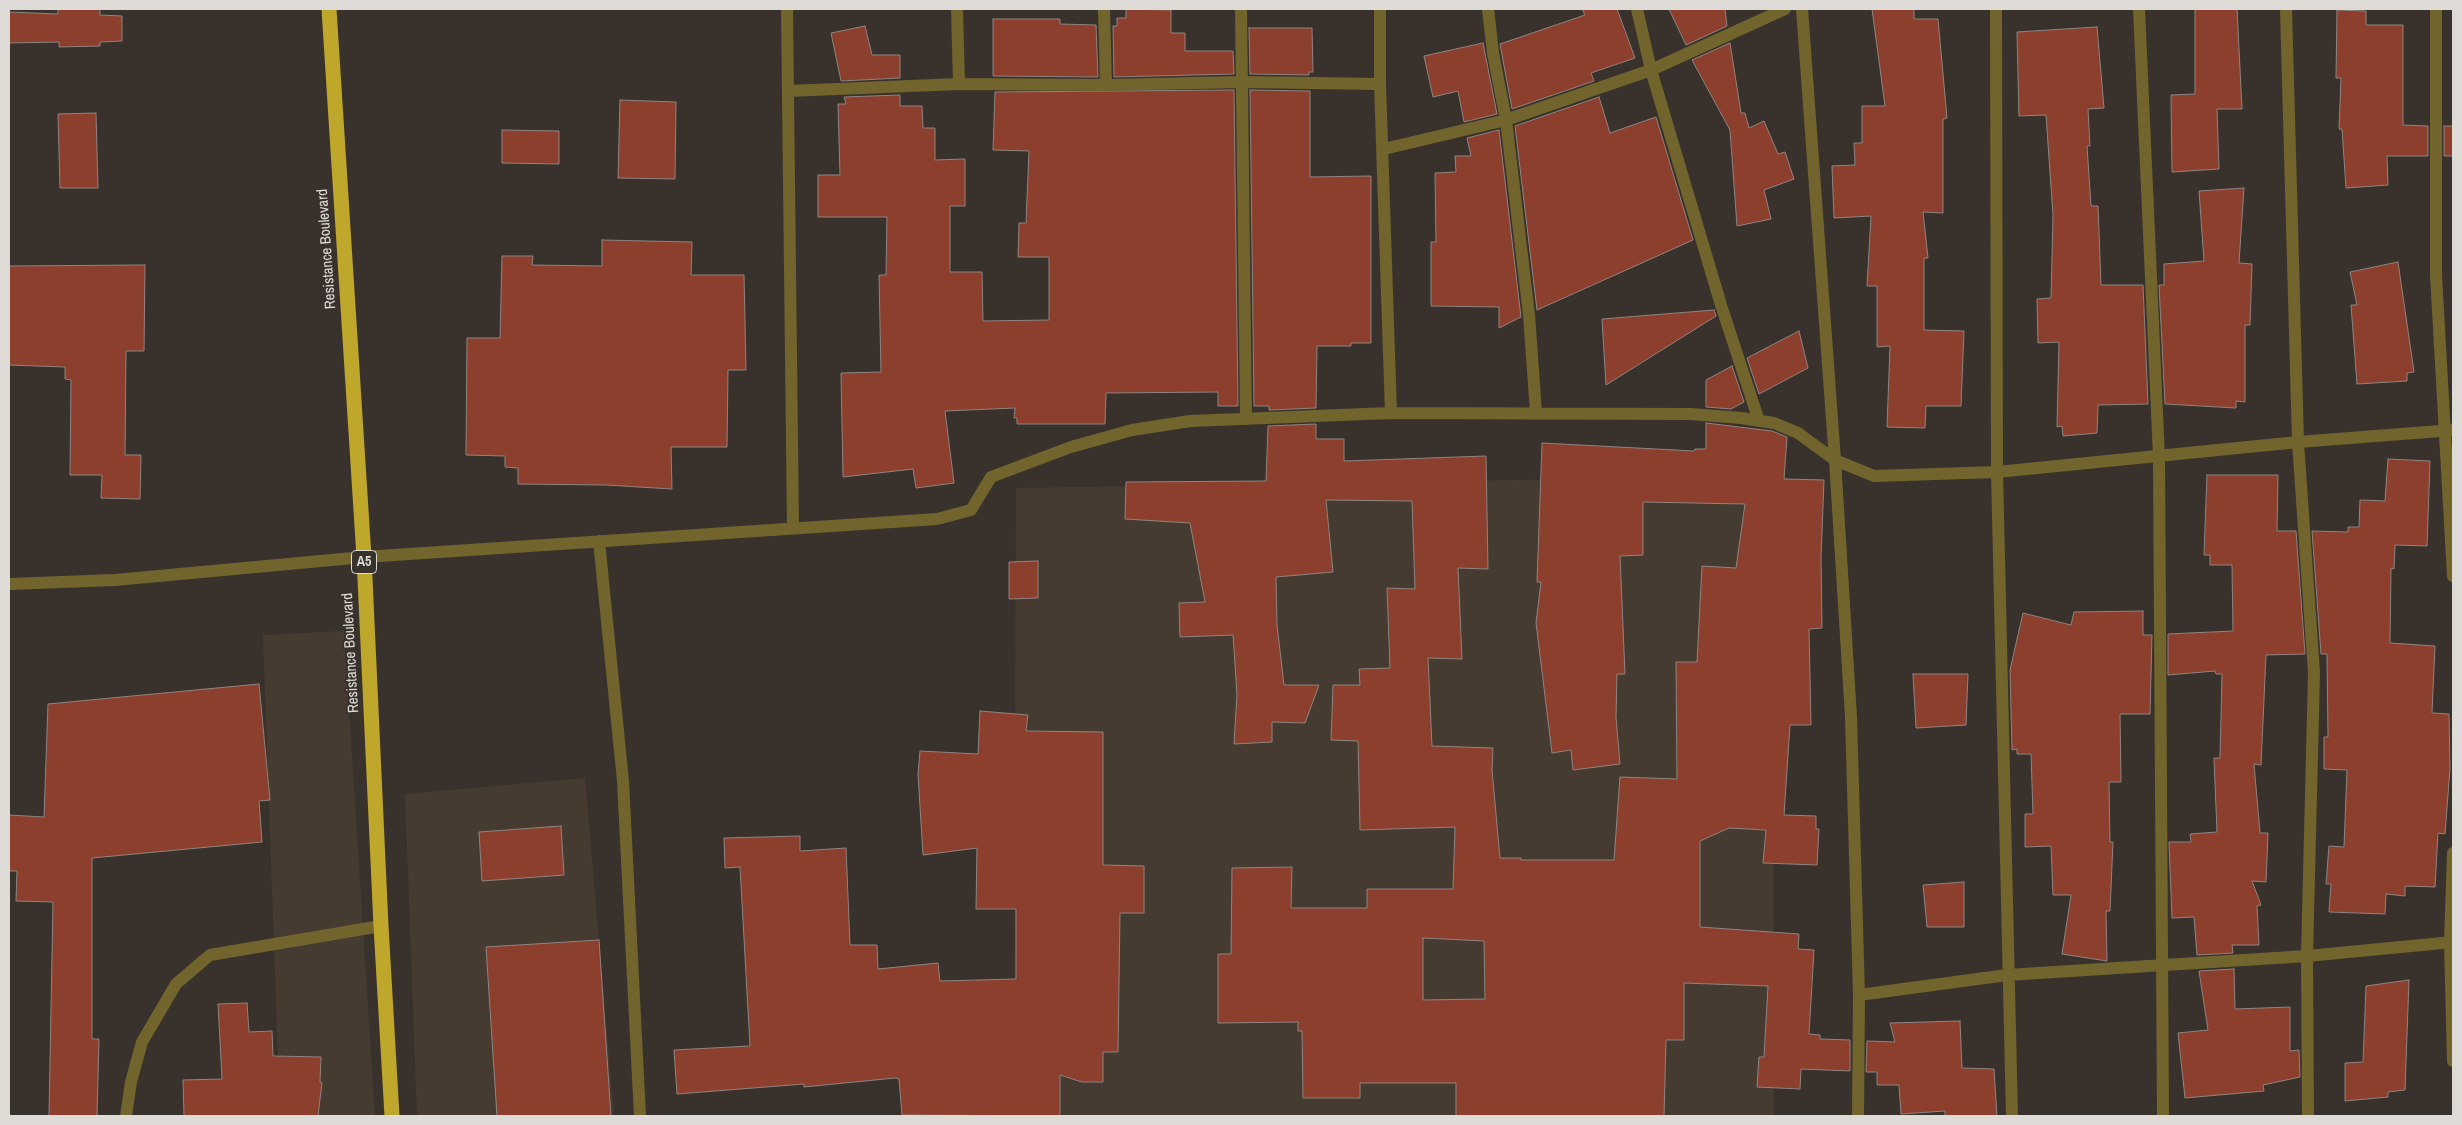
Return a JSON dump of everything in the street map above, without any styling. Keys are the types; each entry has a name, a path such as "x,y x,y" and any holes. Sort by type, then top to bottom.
{"highway":[{"name":"Resistance Boulevard","path":"329,9 364,557 392,1116"}],"street":[{"path":"787,9 793,528"},
{"path":"957,9 959,84"},
{"path":"1104,9 1106,85"},
{"path":"1241,9 1246,419"},
{"path":"1380,9 1380,84 1384,149 1392,413"},
{"path":"1488,9 1493,53 1506,120 1529,315 1536,414"},
{"path":"1637,9 1651,70 1721,305 1759,421"},
{"path":"1384,149 1506,120 1651,70 1785,9"},
{"path":"1802,9 1835,460 1851,717 1859,995 1858,1116"},
{"path":"1996,9 1997,472 2007,975 2012,1116"},
{"path":"2139,9 2159,457 2163,1116"},
{"path":"2286,9 2298,442 2314,673 2307,956 2308,1116"},
{"path":"2436,9 2436,275 2439,358 2450,430 2453,576"},
{"path":"788,91 959,84 1106,85 1242,82 1380,84"},
{"path":"9,584 115,580 364,557 937,519 971,510 991,477 1071,447 1132,430 1190,421 1392,413 1691,414 1774,423 1798,433 1835,460 1874,476 1997,472 2298,442 2450,430"},
{"path":"599,541 623,781 640,1116"},
{"path":"2453,853 2453,1061"},
{"path":"126,1116 131,1082 142,1042 176,984 210,955 381,926"},
{"path":"1859,995 2007,975 2307,956 2452,943"}],"shaded area":[{"path":"1773,476 1774,1116 1014,1116 1016,488"},
{"path":"344,631 375,1116 280,1116 263,635"},
{"path":"585,778 614,1116 417,1116 405,794"}],"building":[{"path":"58,9 100,9 100,15 122,16 122,41 100,42 100,46 59,47 59,42 9,43 9,12 58,14"},
{"path":"1126,9 1171,10 1171,33 1185,33 1185,51 1233,51 1234,74 1114,77 1113,26 1117,26 1117,18 1126,18"},
{"path":"1582,9 1617,9 1635,58 1591,73 1594,81 1512,109 1500,44 1585,15"},
{"path":"1669,9 1725,9 1727,26 1686,45"},
{"path":"1872,9 1914,9 1914,19 1938,19 1947,118 1943,119 1943,213 1923,212 1928,258 1924,258 1924,330 1964,331 1961,406 1926,406 1925,428 1887,427 1890,346 1877,347 1877,286 1867,286 1871,216 1834,218 1832,166 1855,165 1854,143 1862,143 1862,106 1885,106"},
{"path":"2195,9 2237,9 2242,109 2217,109 2219,169 2172,172 2171,95 2195,94"},
{"path":"2337,10 2366,11 2366,25 2403,25 2403,125 2428,126 2428,156 2387,156 2388,185 2346,188 2342,129 2339,129 2341,78 2336,78"},
{"path":"993,19 1060,19 1060,24 1096,25 1098,77 993,76"},
{"path":"865,26 872,55 900,55 900,78 841,81 831,33"},
{"path":"2097,27 2104,108 2088,109 2090,146 2087,146 2091,206 2098,206 2101,285 2143,285 2148,404 2098,405 2097,433 2063,436 2062,426 2057,427 2059,342 2038,343 2037,299 2051,298 2053,215 2046,115 2019,116 2017,32"},
{"path":"1249,28 1312,28 1313,72 1309,72 1309,75 1250,74"},
{"path":"1483,43 1497,114 1464,122 1458,91 1433,97 1424,56"},
{"path":"1730,43 1741,113 1745,113 1749,128 1764,121 1778,154 1785,152 1794,179 1764,190 1771,219 1737,226 1730,130 1692,60"},
{"path":"1234,90 1238,406 1218,406 1218,392 1106,393 1105,424 1017,424 1017,418 1014,418 1015,408 945,411 954,483 916,488 913,469 843,477 841,373 881,372 879,275 886,275 887,217 818,217 818,175 840,175 838,104 846,104 844,97 900,95 900,106 922,106 923,128 935,128 935,160 965,159 965,206 950,206 950,272 982,272 983,321 1049,320 1049,257 1018,257 1019,223 1026,223 1029,151 993,150 995,92"},
{"path":"1250,90 1310,91 1310,177 1371,176 1371,343 1351,343 1351,346 1317,346 1316,408 1269,410 1269,406 1254,406"},
{"path":"1599,97 1610,133 1656,117 1693,240 1537,310 1515,126"},
{"path":"620,100 676,102 675,179 618,178"},
{"path":"96,113 98,188 60,188 58,114"},
{"path":"2444,126 2453,126 2453,156 2444,156"},
{"path":"502,130 559,131 559,164 502,163"},
{"path":"1499,130 1521,317 1499,328 1499,307 1431,306 1431,242 1436,242 1435,173 1456,172 1455,156 1471,156 1467,138"},
{"path":"2244,188 2239,263 2252,264 2250,325 2245,325 2245,402 2236,401 2236,408 2165,404 2159,285 2164,285 2164,264 2204,261 2199,191"},
{"path":"602,240 692,242 691,275 744,275 746,370 728,370 727,447 671,447 672,489 606,485 518,484 518,468 505,467 505,456 466,455 467,338 500,338 502,256 533,256 532,265 602,266"},
{"path":"2398,262 2414,372 2407,373 2407,381 2357,384 2351,305 2357,305 2350,272"},
{"path":"145,265 144,351 126,351 125,455 141,455 140,499 101,498 102,475 70,475 71,380 65,379 65,367 9,365 9,266"},
{"path":"1714,310 1716,316 1606,385 1602,319"},
{"path":"1799,331 1808,368 1759,394 1747,358"},
{"path":"1732,366 1744,402 1731,409 1706,407 1706,380"},
{"path":"1706,423 1772,431 1787,437 1784,479 1824,480 1821,558 1822,628 1809,629 1811,725 1790,725 1784,815 1816,816 1816,829 1819,829 1817,865 1763,863 1766,830 1729,828 1700,841 1700,927 1799,934 1798,949 1814,950 1809,1034 1820,1035 1820,1039 1850,1040 1850,1071 1801,1069 1800,1089 1757,1087 1759,1057 1764,1057 1768,986 1684,983 1684,1040 1666,1040 1664,1116 1456,1116 1456,1083 1360,1083 1360,1098 1303,1098 1302,1031 1298,1031 1298,1022 1218,1023 1218,954 1231,954 1232,868 1292,867 1291,908 1367,908 1367,889 1453,889 1455,827 1360,830 1358,741 1331,740 1333,685 1360,685 1359,669 1390,668 1387,588 1415,589 1412,501 1326,500 1333,572 1276,577 1277,625 1284,685 1319,685 1305,723 1272,722 1272,742 1234,744 1237,694 1233,635 1180,637 1179,603 1205,602 1190,523 1125,519 1126,482 1266,481 1268,426 1316,424 1316,439 1344,439 1344,461 1486,456 1488,569 1458,568 1462,659 1428,658 1432,746 1493,748 1492,770 1500,858 1521,858 1521,860 1614,860 1620,777 1677,779 1676,662 1697,662 1702,566 1736,568 1745,504 1643,502 1643,555 1620,556 1625,674 1617,674 1616,717 1620,764 1573,770 1571,750 1552,753 1536,623 1541,582 1537,582 1542,443 1694,451 1695,449 1706,449","holes":["1423,938 1484,941 1485,999 1423,1000"]},
{"path":"2388,459 2430,461 2427,546 2395,545 2394,569 2391,568 2390,643 2435,646 2432,713 2449,714 2450,769 2445,834 2438,833 2435,887 2405,886 2405,896 2386,894 2385,914 2329,912 2331,884 2326,884 2329,846 2344,847 2347,770 2324,769 2324,737 2328,737 2327,654 2321,654 2312,531 2348,532 2348,527 2359,527 2360,500 2385,501"},
{"path":"2207,475 2278,475 2277,531 2296,531 2305,654 2266,655 2261,765 2254,764 2260,833 2268,833 2266,882 2252,881 2261,905 2257,906 2259,945 2232,945 2233,953 2197,955 2194,917 2172,918 2169,842 2191,842 2190,834 2217,832 2214,758 2220,758 2222,674 2216,674 2215,671 2168,675 2168,634 2233,631 2232,565 2210,565 2210,555 2204,555"},
{"path":"1038,561 1038,598 1009,599 1009,562"},
{"path":"2143,611 2143,635 2152,635 2150,714 2120,714 2121,782 2109,782 2110,842 2113,842 2110,911 2106,911 2107,961 2062,954 2071,895 2053,895 2051,846 2025,847 2025,814 2033,814 2031,754 2017,754 2017,749 2012,750 2010,670 2023,613 2071,625 2074,612"},
{"path":"1913,674 1968,674 1966,725 1916,728"},
{"path":"259,684 270,800 259,801 262,842 92,858 92,1039 99,1039 97,1116 49,1116 53,902 16,901 17,871 9,871 9,815 44,817 48,704"},
{"path":"980,711 1028,715 1026,731 1103,732 1103,865 1144,866 1144,913 1120,913 1118,1052 1103,1052 1103,1082 1082,1082 1060,1075 1060,1116 902,1115 899,1079 895,1078 804,1087 804,1084 677,1094 674,1050 750,1046 740,867 725,868 724,838 800,836 800,851 846,848 850,945 877,945 878,969 938,963 940,981 1016,979 1016,909 976,909 977,848 923,855 918,774 920,751 978,754"},
{"path":"561,826 564,875 482,881 479,832"},
{"path":"1964,882 1964,927 1927,927 1923,885"},
{"path":"599,940 611,1116 497,1116 486,947"},
{"path":"2234,969 2235,1009 2290,1007 2290,1051 2299,1050 2300,1077 2263,1085 2264,1091 2185,1098 2178,1033 2208,1030 2199,971"},
{"path":"2409,980 2405,1090 2388,1092 2388,1097 2345,1101 2345,1063 2363,1062 2366,986"},
{"path":"247,1003 249,1032 272,1031 273,1056 321,1057 320,1082 322,1083 318,1116 184,1116 183,1080 222,1079 218,1004"},
{"path":"1960,1021 1962,1068 1994,1069 1997,1116 1945,1116 1945,1111 1901,1114 1899,1085 1877,1085 1877,1072 1866,1072 1867,1041 1895,1042 1890,1023"}]}
